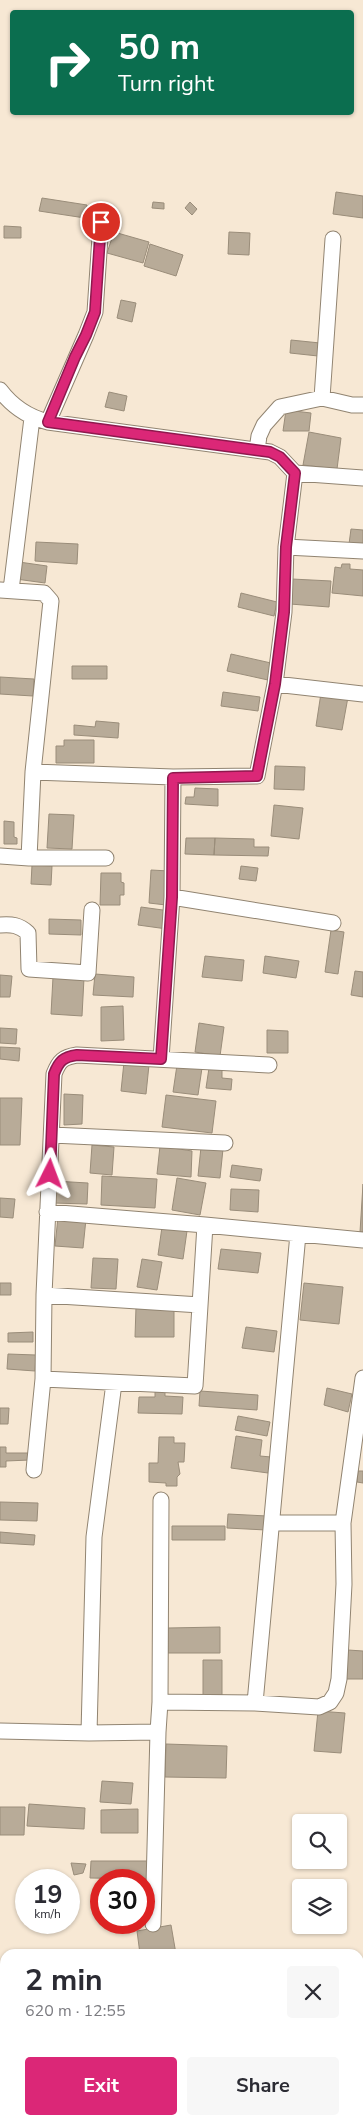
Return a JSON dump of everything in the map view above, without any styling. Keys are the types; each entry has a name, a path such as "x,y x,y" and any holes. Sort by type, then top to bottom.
{"street":[{"path":"48,422 95,312 101,222"},
{"path":"322,398 333,239"},
{"path":"0,390 7,400 32,418 48,422 270,452 280,457 295,473 363,478"},
{"path":"258,450 259,436 264,424 280,407 322,398 352,405 363,405"},
{"path":"30,858 33,772 51,601 44,593 5,590 32,418"},
{"path":"33,772 173,778 257,776 275,684 284,612 286,547 295,473"},
{"path":"286,547 363,552"},
{"path":"275,684 363,694"},
{"path":"161,1059 172,897 173,778"},
{"path":"0,856 106,858"},
{"path":"172,897 333,923"},
{"path":"0,925 11,924 22,927 28,933 29,969 88,973 92,910"},
{"path":"34,1470 42,1379 54,1074 58,1063 66,1056 77,1055 269,1065"},
{"path":"52,1135 225,1142"},
{"path":"48,1212 363,1240"},
{"path":"42,1379 195,1386 205,1225"},
{"path":"254,1703 298,1234"},
{"path":"44,1295 200,1305"},
{"path":"160,1702 254,1703 319,1707 330,1702 336,1693 339,1679 344,1584 343,1523 363,1378"},
{"path":"89,1733 94,1537 114,1383"},
{"path":"154,1869 160,1702 161,1500"},
{"path":"272,1523 343,1523"},
{"path":"0,1731 158,1732"}],"building":[{"path":"336,192 363,196 363,218 333,214"},
{"path":"42,198 87,205 85,218 39,211"},
{"path":"153,202 164,203 164,209 152,208"},
{"path":"190,202 197,209 192,215 185,208"},
{"path":"4,226 21,227 21,238 4,238"},
{"path":"114,232 149,242 143,263 107,253"},
{"path":"229,232 250,233 249,255 228,254"},
{"path":"150,244 183,255 176,276 144,266"},
{"path":"121,300 136,303 132,322 117,318"},
{"path":"291,340 320,343 318,356 290,353"},
{"path":"109,392 127,396 124,411 105,407"},
{"path":"286,410 311,413 309,431 283,431"},
{"path":"309,432 341,438 337,469 303,465"},
{"path":"351,529 363,530 363,546 349,544"},
{"path":"36,542 78,544 77,564 35,561"},
{"path":"19,562 47,566 45,583 16,579"},
{"path":"342,564 350,564 350,569 363,570 363,596 332,593 335,567 341,568"},
{"path":"292,579 331,581 329,607 290,604"},
{"path":"241,593 277,602 274,616 238,607"},
{"path":"231,654 271,663 268,680 227,671"},
{"path":"72,666 107,666 107,679 72,679"},
{"path":"0,677 34,679 33,696 0,694"},
{"path":"223,692 260,697 258,711 221,706"},
{"path":"321,693 348,697 342,730 316,726"},
{"path":"96,721 119,723 118,738 74,735 74,725 95,727"},
{"path":"64,740 94,740 94,763 56,763 56,746 64,746"},
{"path":"275,766 305,767 304,790 274,789"},
{"path":"195,788 218,789 218,806 185,804 186,797 194,797"},
{"path":"274,805 303,808 299,839 271,836"},
{"path":"49,814 74,815 72,849 47,848"},
{"path":"4,821 14,822 14,837 17,838 17,844 4,844"},
{"path":"186,838 215,838 214,855 185,854"},
{"path":"215,838 254,839 254,847 269,847 268,856 214,855"},
{"path":"32,865 52,866 51,885 31,884"},
{"path":"241,866 258,868 256,881 239,879"},
{"path":"151,870 169,871 166,905 149,903"},
{"path":"101,873 121,873 121,882 124,883 124,895 120,895 120,905 100,905"},
{"path":"141,907 170,911 167,929 138,925"},
{"path":"49,919 81,920 81,935 49,934"},
{"path":"331,930 344,932 338,974 325,972"},
{"path":"205,956 244,960 242,981 202,977"},
{"path":"265,956 299,961 296,978 263,973"},
{"path":"355,971 363,972 363,997 351,995"},
{"path":"95,974 134,977 133,997 93,995"},
{"path":"0,975 12,976 10,997 0,997"},
{"path":"53,977 84,978 82,1016 51,1014"},
{"path":"123,1006 124,1040 101,1041 101,1007"},
{"path":"199,1023 224,1027 220,1056 195,1052"},
{"path":"0,1028 17,1029 16,1044 0,1043"},
{"path":"267,1030 288,1031 288,1053 267,1053"},
{"path":"0,1047 20,1048 19,1061 0,1059"},
{"path":"124,1062 149,1065 146,1094 121,1091"},
{"path":"177,1065 202,1068 198,1095 173,1092"},
{"path":"209,1068 222,1069 222,1078 232,1079 231,1090 206,1088"},
{"path":"64,1094 83,1095 82,1124 64,1125"},
{"path":"166,1095 216,1101 212,1133 162,1127"},
{"path":"0,1098 22,1098 20,1145 0,1145"},
{"path":"92,1145 114,1147 112,1175 90,1173"},
{"path":"160,1146 192,1151 191,1177 157,1174"},
{"path":"201,1147 223,1149 220,1178 198,1176"},
{"path":"232,1165 262,1169 260,1181 230,1177"},
{"path":"102,1176 157,1179 155,1208 101,1205"},
{"path":"177,1178 206,1183 200,1215 172,1210"},
{"path":"54,1181 88,1183 87,1204 53,1203"},
{"path":"363,1184 363,1232 360,1232"},
{"path":"231,1189 259,1190 258,1212 230,1210"},
{"path":"0,1198 15,1199 13,1218 0,1217"},
{"path":"58,1217 86,1219 83,1248 55,1246"},
{"path":"162,1227 187,1231 183,1259 158,1255"},
{"path":"221,1249 261,1253 258,1273 218,1269"},
{"path":"93,1258 118,1259 116,1289 91,1288"},
{"path":"142,1259 162,1262 157,1290 137,1287"},
{"path":"0,1283 11,1283 11,1295 0,1295"},
{"path":"304,1283 343,1287 339,1324 300,1320"},
{"path":"136,1307 174,1308 174,1337 135,1337"},
{"path":"246,1327 277,1331 274,1352 242,1348"},
{"path":"33,1332 33,1342 8,1342 8,1333"},
{"path":"8,1354 36,1355 35,1371 7,1369"},
{"path":"327,1388 352,1394 348,1412 324,1405"},
{"path":"155,1391 165,1391 165,1396 183,1397 182,1414 138,1413 139,1397 155,1397"},
{"path":"200,1391 258,1395 257,1410 199,1406"},
{"path":"0,1408 9,1408 8,1424 0,1424"},
{"path":"238,1416 270,1422 267,1436 235,1430"},
{"path":"236,1436 262,1440 260,1456 271,1457 268,1473 231,1468"},
{"path":"159,1437 174,1437 174,1443 185,1443 184,1462 178,1462 180,1474 177,1477 177,1486 166,1486 166,1483 149,1482 149,1463 158,1463"},
{"path":"0,1447 6,1447 6,1453 30,1453 30,1460 6,1461 6,1467 0,1467"},
{"path":"358,1471 363,1471 363,1483 357,1482"},
{"path":"0,1502 38,1503 37,1521 0,1520"},
{"path":"228,1514 267,1516 266,1530 227,1528"},
{"path":"172,1526 225,1526 225,1540 172,1540"},
{"path":"0,1532 35,1535 34,1545 0,1543"},
{"path":"220,1627 220,1653 168,1653 168,1628"},
{"path":"348,1650 363,1651 363,1679 346,1679"},
{"path":"203,1660 222,1660 222,1695 203,1695"},
{"path":"318,1711 345,1713 341,1753 314,1751"},
{"path":"166,1744 227,1746 226,1778 165,1777"},
{"path":"102,1781 133,1783 131,1804 100,1802"},
{"path":"29,1804 85,1808 84,1829 27,1826"},
{"path":"0,1807 25,1807 24,1835 0,1835"},
{"path":"138,1809 138,1833 101,1833 101,1810"},
{"path":"91,1861 148,1861 148,1869 91,1869"},
{"path":"71,1863 86,1864 83,1873 80,1874 80,1869 72,1869"},
{"path":"171,1925 175,1949 139,1949 137,1934 155,1934 155,1928"}],"route":[{"path":"50,1174 54,1074 58,1063 66,1056 77,1055 161,1059 172,897 173,778 257,776 275,684 284,612 286,547 295,473 289,464 270,452 48,422 95,312 101,222"}]}
